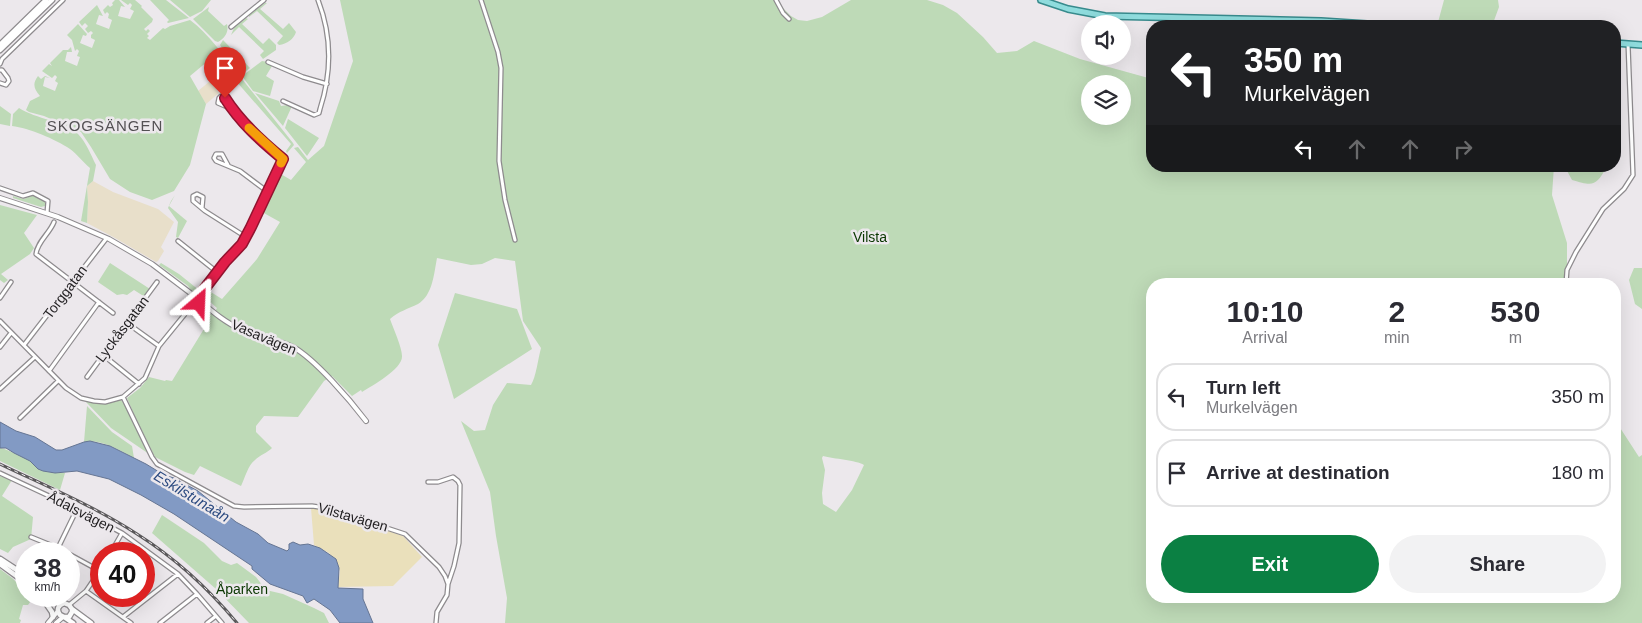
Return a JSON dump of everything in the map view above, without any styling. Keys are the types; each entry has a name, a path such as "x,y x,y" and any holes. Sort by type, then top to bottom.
{"main road":[{"path":"0,45 46,0"},
{"path":"0,50 52,0"},
{"path":"1041,0 1068,9 1105,16 1278,20"},
{"path":"1621,43 1642,45"},
{"path":"0,559 15,569"},
{"path":"0,564 15,575"},
{"path":"49,607 53,617"},
{"path":"53,607 60,615 73,623"},
{"path":"58,611 59,607"},
{"path":"64,617 70,616 69,607"},
{"path":"70,607 91,623"}],"street":[{"path":"0,64 2,59 63,0"},
{"path":"231,27 264,0"},
{"path":"282,101 311,114 317,114 320,109 327,84 329,42 318,0"},
{"path":"481,0 498,52 501,68 499,161 505,200 515,240"},
{"path":"776,0 783,13 789,18"},
{"path":"1567,278 1569,265 1583,240 1603,209 1624,189 1632,175 1628,44"},
{"path":"268,62 303,77 327,84"},
{"path":"0,70 2,70 9,81 6,85 0,83"},
{"path":"0,321 72,393 88,400 105,402 123,397 140,384 147,375 159,346 194,303 197,304 200,301 199,296 246,237 283,159 257,137 232,109 225,98 221,96 219,98 218,103 220,105 232,109"},
{"path":"228,165 222,154 216,154 215,160 250,178 268,192"},
{"path":"0,188 23,196 33,193 37,194 48,202 47,213"},
{"path":"202,208 203,197 197,194 193,196 193,201 202,208 246,237"},
{"path":"0,198 71,222 106,238 149,263 193,295 199,296"},
{"path":"54,222 37,248 36,254 113,313"},
{"name":"Torggatan","path":"24,345 106,238"},
{"path":"178,241 217,272"},
{"path":"0,298 11,282"},
{"name":"Lyckåsgatan","path":"87,377 157,282"},
{"path":"193,295 191,300 194,303"},
{"name":"Vasavägen","path":"200,301 222,319 237,327 282,343 300,352 350,400 366,421"},
{"path":"48,371 99,302"},
{"path":"127,323 159,346"},
{"path":"0,347 11,333"},
{"path":"103,355 140,384"},
{"path":"0,389 35,357"},
{"path":"20,418 58,381"},
{"name":"Vilstavägen","path":"123,397 152,457 161,466 236,506 244,508 312,506 326,508 401,532 409,537 439,567 448,584"},
{"name":"Ådalsvägen","path":"0,473 77,509 122,534 178,574 222,623"},
{"path":"428,482 438,482 453,477 460,485 459,543 447,595 438,612 436,623"},
{"path":"61,542 77,509"},
{"path":"117,542 122,534"},
{"path":"31,538 42,542"},
{"path":"123,618 178,574"},
{"path":"80,597 90,585"},
{"path":"86,591 131,623"},
{"path":"160,623 197,594"},
{"path":"48,623 58,611"},
{"path":"207,623 216,616"},
{"path":"56,623 64,617"}],"shaded area":[{"path":"210,81 219,93 206,104 198,91"},
{"path":"93,181 113,192 158,209 174,222 161,247 164,251 158,261 156,262 87,223 87,186"}],"green space":[{"path":"115,0 119,0 125,7 121,6 118,16 130,19 134,11 130,9 132,5 130,3 128,5 121,0 135,0 142,6 153,19 144,29 150,31 147,34 149,36 147,38 150,40 163,28 165,29 190,20 210,38 237,73 235,79 214,56 190,76 206,104 190,165 174,191 152,200 130,192 110,179 81,132 26,110 30,101 40,96 34,86 38,76 41,79 45,76 50,78 45,77 43,86 55,91 58,83 55,81 57,77 55,75 52,78 42,71 49,64 52,66 50,63 63,50 68,50 71,47 72,52 67,52 65,61 77,66 80,57 77,56 79,51 77,49 75,51 72,40 67,35 78,24 87,34 86,36 83,35 80,43 92,48 95,40 91,38 93,33 91,31 88,33 85,29 88,26 85,23 82,26 79,22 97,5 103,16 99,15 96,24 109,29 112,20 108,18 109,14 107,12 105,14 103,10 108,5 110,7 113,5 112,3"},
{"path":"150,0 166,0 189,18 168,23 169,20"},
{"path":"170,0 211,0 202,11 190,17"},
{"name":"Vilsta","path":"340,0 778,0 780,5 791,16 798,20 807,21 822,17 851,0 927,0 943,5 957,13 997,53 1017,51 1034,41 1081,59 1081,65 1102,65 1146,77 1146,172 1554,172 1552,195 1567,243 1567,278 1146,278 1146,603 1621,603 1621,429 1639,457 1642,455 1642,623 505,623 507,598 490,492 461,421 474,431 485,430 493,405 507,383 531,385 534,377 541,348 523,321 515,261 495,258 482,264 471,265 437,258 432,283 427,295 418,304 390,319 402,352 401,361 398,366 379,381 352,396 332,376 324,381 298,417 264,416 256,426 256,432 272,448 253,462 241,486 200,466 194,475 155,457 127,398 140,388 149,377 172,381 207,324 191,312 200,306 213,315 217,308 207,299 204,292 206,289 222,299 257,259 280,222 262,212 279,173 291,180 306,162 294,148 298,147 308,160 324,146 353,61","holes":["823,456 864,465 852,490 836,512 823,504 822,493 825,470"]},
{"path":"1444,0 1498,0 1499,7 1494,20 1439,20"},
{"path":"267,3 260,9 283,29 289,23 296,32 292,39 279,45 277,43 283,36 257,11 249,17 249,15"},
{"path":"209,7 208,11 224,26 227,24 226,34 218,42 193,19"},
{"path":"246,18 248,19 242,24 263,44 269,38 276,45 276,50 263,59 260,55 264,51 239,27 231,35 234,28"},
{"path":"223,40 250,68 241,75 220,45"},
{"path":"262,61 268,62 272,66 266,76 274,81 270,96 253,91 242,76"},
{"path":"242,79 293,143 294,145 287,153 286,151 291,144 236,81"},
{"path":"255,93 279,101 281,106 292,106 283,126"},
{"path":"0,106 11,114 10,126 0,124"},
{"path":"19,108 65,126 78,134 86,145 96,165 93,181 87,186 87,223 81,221 90,168 73,151 57,141 42,134 12,126 13,114"},
{"path":"288,119 319,138 307,156 285,128"},
{"path":"1568,172 1604,172 1600,178 1593,183 1589,184 1572,180"},
{"path":"33,195 45,201 45,206 41,207 13,198 13,196 24,199"},
{"path":"175,195 169,206 187,221 178,238 176,237 178,222 168,208 171,201"},
{"path":"0,205 37,215 24,233 34,248 30,254 1,274 8,280 4,283 0,280"},
{"path":"110,263 150,289 145,297 134,290 127,295 117,295 98,282"},
{"path":"161,263 179,274 200,291 197,293 191,290 159,265"},
{"path":"1634,268 1642,268 1642,309 1635,304 1629,280"},
{"path":"455,293 517,309 532,349 454,399 438,345"},
{"path":"121,400 127,408 149,454 111,428 86,402 105,404"},
{"path":"87,406 112,432 132,446 134,458 103,443 84,442"},
{"path":"0,448 32,462 44,471 65,473 60,490 0,461"},
{"path":"0,476 12,480 2,496 33,517 31,539 24,542 15,542 15,546 8,553 0,549"},
{"name":"Åparken","path":"162,515 204,543 222,561 231,565 237,563 256,577 266,590 283,594 324,613 329,623 249,623 216,589 152,533"},
{"path":"0,569 15,581 15,607 22,607 19,619 21,620 20,623 0,623"}],"sand":[{"path":"311,508 326,510 403,536 422,557 393,586 338,587 340,571 329,553 314,545"}],"water":[{"name":"Eskilstunaån","path":"0,422 16,431 35,437 56,450 62,450 90,441 110,446 198,491 236,522 258,534 268,543 287,551 289,544 293,542 320,548 336,559 339,568 338,588 363,589 363,599 373,623 340,623 330,610 314,599 307,603 303,596 270,584 252,569 252,566 174,514 109,479 77,471 55,473 38,469 30,461 6,448 0,448"}],"railway":[{"path":"0,464 87,505 151,543 190,574 237,623"}],"slow traffic":[{"path":"249,128 283,159 281,163"}],"district":[{"name":"SKOGSÄNGEN","path":"105,125"}],"route":[{"path":"199,303 201,300 199,296 207,284 242,244 283,159 257,137 232,109 225,98"}]}
